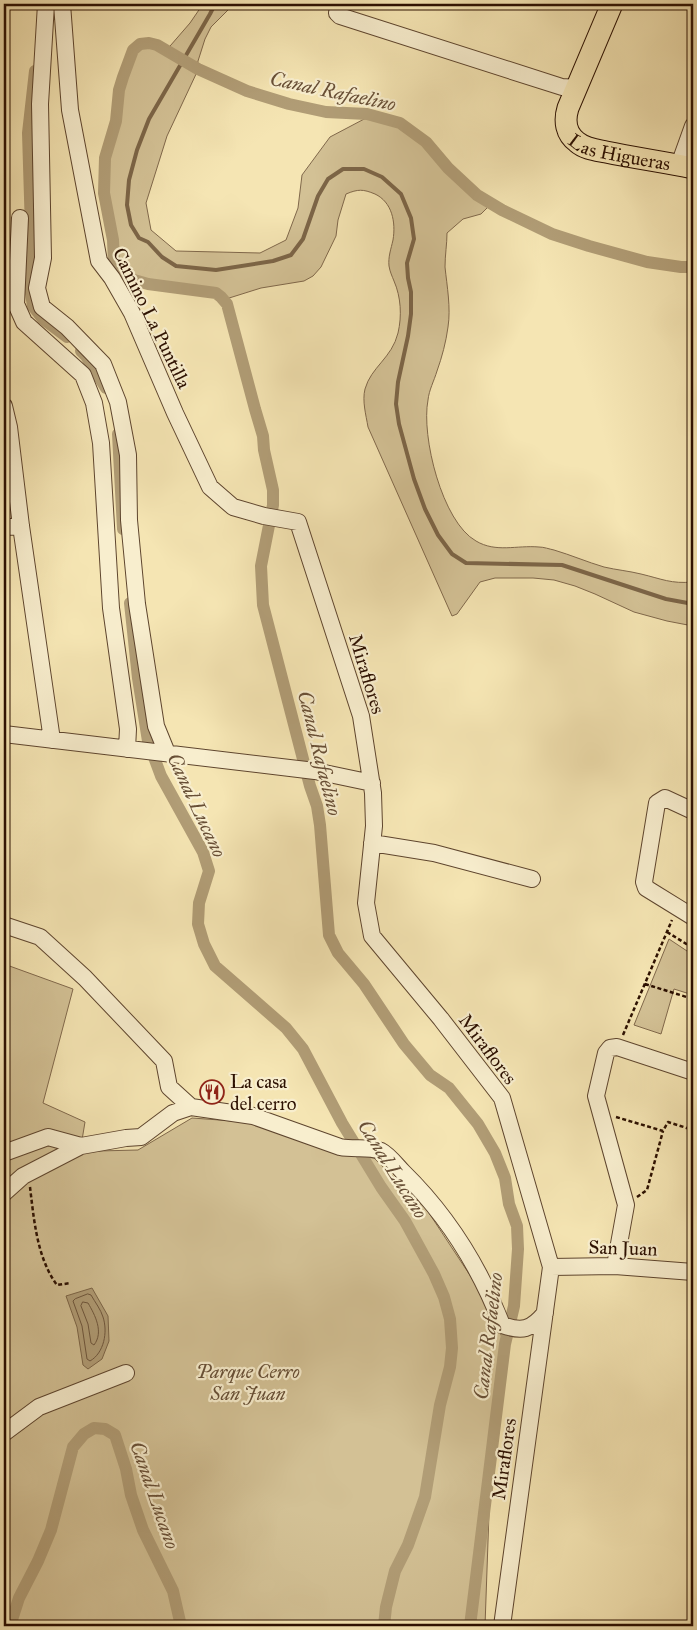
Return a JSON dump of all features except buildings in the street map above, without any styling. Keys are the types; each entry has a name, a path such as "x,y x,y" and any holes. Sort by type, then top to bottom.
{"main road":[{"name":"Las Higueras","path":"612,4 568,108 566,121 570,134 578,143 590,148 686,166"}],"street":[{"path":"46,4 40,104 43,258 37,288 42,308 67,327 103,364 118,402 128,455 129,520 137,604 156,726 164,753"},
{"name":"Camino La Puntilla","path":"62,4 70,110 99,261 112,278 132,313 175,413 210,487 234,507 298,522"},
{"path":"338,4 337,13 340,16 562,88 577,88"},
{"path":"686,166 693,126"},
{"path":"20,218 16,304 24,322 83,375 94,404 101,443 111,608 128,729 135,750"},
{"path":"4,406 9,427 21,526 52,740"},
{"name":"Miraflores","path":"298,522 361,716 372,783 374,826 366,904 372,936 442,1019 502,1098 551,1267 502,1626"},
{"path":"4,527 21,526"},
{"path":"4,734 314,771 372,783"},
{"path":"693,811 665,798 657,803 644,882 646,888 693,917"},
{"path":"372,843 434,853 532,879"},
{"path":"4,925 40,937 85,978 164,1061 169,1087 191,1107"},
{"path":"615,1266 626,1205 596,1096 606,1053 610,1048 617,1048 693,1072"},
{"path":"4,1193 28,1174 81,1146 126,1138 141,1138 174,1113 191,1107 253,1116 350,1150 369,1148 383,1152 426,1194 481,1276 508,1327 521,1330 533,1325 545,1313"},
{"path":"4,1153 48,1137 81,1146"},
{"name":"San Juan","path":"551,1267 615,1266 693,1272"},
{"path":"4,1433 39,1407 126,1373"}],"path":[{"path":"617,1048 677,907"},
{"path":"667,932 693,948"},
{"path":"645,984 693,1000"},
{"path":"600,1112 663,1131"},
{"path":"626,1205 647,1190 663,1131 668,1122 693,1130"},
{"path":"28,1174 34,1224 44,1259 57,1285 71,1283"}],"green space":[{"path":"203,4 234,4 211,27 198,61 197,72 167,136 146,203 151,230 176,251 260,253 286,240 298,208 302,175 330,137 368,117 401,127 424,143 473,196 490,205 481,214 463,219 447,233 445,267 449,320 444,349 430,389 427,416 431,455 444,498 453,516 464,531 476,541 491,547 543,547 604,567 672,582 693,582 693,626 634,612 575,586 554,580 533,578 495,578 480,582 457,614 452,616 368,427 365,413 364,398 368,381 395,342 400,320 398,293 389,266 394,233 392,213 385,202 375,194 364,190 357,190 346,194 338,220 336,236 321,267 313,276 304,281 261,288 226,299 220,292 148,282 122,271 115,260 114,226 107,197 107,158 118,122 122,91 135,52 143,48 150,48 164,53 190,23"},
{"path":"669,939 693,955 693,995 674,989 661,1034 634,1025"},
{"name":"Parque Cerro San Juan","path":"4,964 73,989 43,1103 85,1122 81,1146 98,1151 138,1150 192,1118 247,1122 344,1155 374,1158 427,1210 485,1298 505,1344 491,1457 485,1626 4,1626"}],"water":[{"path":"92,1288 108,1316 109,1341 102,1359 88,1369 83,1365 77,1327 66,1296"}],"waterway":[{"path":"215,4 149,119 137,150 129,180 127,205 131,225 139,238 148,242 162,257 176,266 216,270 273,261 291,255 303,239 318,196 328,179 343,169 364,169 382,177 401,194 411,218 414,239 407,263 411,292 411,314 398,382 396,404 399,424 414,479 425,509 438,535 452,554 466,563 562,565 666,599 693,604"},
{"name":"Canal Rafaelino","path":"470,1626 505,1344 514,1306 518,1249 517,1226 509,1204 505,1178 495,1153 478,1124 449,1088 430,1075 404,1044 364,984 338,953 329,935 317,806 310,786 263,605 261,566 273,505 273,490 264,450 263,436 227,304 216,293 148,284 134,280 120,271 114,264 113,240 104,193 105,158 116,121 119,90 123,77 133,50 140,44 149,43 157,45 198,69 247,91 289,104 326,112 367,114 400,123 426,142 448,168 477,195 502,210 552,234 589,246 647,262 693,267"},
{"name":"Canal Lucano","path":"35,71 28,133 32,262 30,287 33,306 43,319 67,337"},
{"name":"Canal Lucano","path":"81,351 106,388"},
{"name":"Canal Lucano","path":"118,434 123,529"},
{"name":"Canal Lucano","path":"130,603 138,678 148,741 161,776 203,852 209,871 199,903 198,924 204,944 215,966 286,1028 303,1049 342,1123 381,1187 405,1221 434,1274 444,1297 450,1319 452,1348 450,1367 440,1405 425,1497 408,1545 395,1571 386,1607 384,1626"},
{"name":"Canal Lucano","path":"10,1626 19,1598 51,1530 73,1447 84,1434 94,1428 105,1429 115,1435 126,1469 131,1495 143,1530 173,1591 181,1626"}],"place":[{"name":"La casa del cerro","path":"212,1092"}]}
